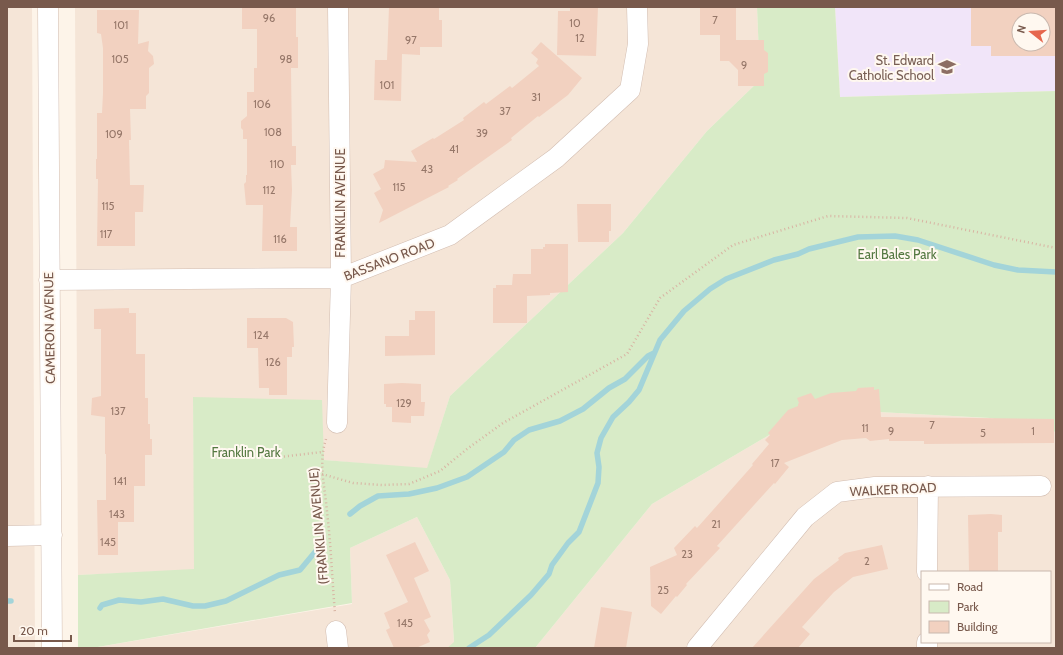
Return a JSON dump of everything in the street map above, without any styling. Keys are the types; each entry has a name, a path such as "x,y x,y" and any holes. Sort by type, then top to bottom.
{"street":[{"name":"CAMERON AVENUE","path":"48,7 52,648"},
{"name":"FRANKLIN AVENUE","path":"337,423 341,278 338,7"},
{"name":"BASSANO ROAD","path":"49,280 341,278 450,235 556,158 630,90 638,44 637,7"},
{"path":"927,571 928,486"},
{"name":"WALKER ROAD","path":"697,648 805,517 837,492 875,487 1040,486"},
{"path":"7,536 52,535"}],"path":[{"path":"322,474 353,483 382,485 409,484 440,470 503,423 627,354 660,298 733,245 813,220 828,216 907,218 1056,248"},
{"name":"(FRANKLIN AVENUE)","path":"337,423 328,433 322,452 322,474 327,510 337,640"},
{"path":"280,457 322,452"}],"shaded area":[{"path":"7,7 32,7 35,648 7,648"},
{"path":"75,7 757,7 760,80 707,131 623,233 450,396 427,469 324,460 193,397 195,570 78,575"},
{"name":"St. Edward Catholic School","path":"835,7 1056,7 1056,91 840,97"},
{"path":"823,409 990,418 1056,432 1055,648 535,648 652,504 788,424"},
{"path":"417,517 450,580 454,643 447,648 92,648 352,604 350,548"}],"green space":[{"name":"Earl Bales Park","path":"757,7 835,7 840,97 1056,91 1056,432 990,418 823,409 788,424 652,504 535,648 447,648 454,642 450,580 417,517 350,548 352,603 92,648 78,648 78,575 194,569 193,397 322,400 324,460 427,468 450,396 623,233 707,131 760,80"}],"building":[{"path":"242,7 296,8 298,68 291,68 292,146 296,146 296,165 291,165 292,190 290,227 297,227 297,251 262,251 263,205 246,205 244,184 246,182 247,175 247,139 243,139 241,121 247,116 247,92 254,92 254,68 257,68 257,29 242,29"},
{"path":"389,7 439,7 439,20 442,20 442,47 420,47 420,55 402,54 401,101 374,100 375,60 387,60"},
{"path":"570,7 598,7 596,56 557,55 558,11 570,11"},
{"path":"700,7 736,7 736,40 764,40 764,50 768,53 768,72 764,74 764,86 738,86 738,70 729,61 720,61 720,35 700,35"},
{"path":"971,7 1056,7 1055,56 991,56 991,46 971,46"},
{"path":"97,10 139,10 138,44 149,41 148,51 153,56 154,64 149,68 149,93 146,96 146,109 130,109 130,185 144,185 143,212 135,212 135,246 97,246 97,113 102,113 103,48 101,34 97,33"},
{"path":"541,42 582,78 568,95 539,117 538,116 511,138 512,140 457,179 458,180 448,186 449,187 379,223 383,210 374,193 381,189 373,174 384,168 385,160 417,162 411,151 433,138 434,139 464,120 463,118 484,102 486,104 510,86 512,88 539,66 536,63 538,59 531,53"},
{"path":"577,204 611,204 611,231 609,231 609,242 578,242"},
{"path":"545,244 568,244 568,292 550,293 550,295 527,296 527,323 493,323 493,288 496,288 496,285 512,285 513,274 531,274 531,249 543,249"},
{"path":"129,308 129,313 136,313 136,354 145,354 145,398 148,398 148,424 150,424 150,439 152,439 152,455 145,455 145,486 134,486 134,522 118,522 118,555 98,555 97,500 106,500 106,454 105,417 91,415 92,398 101,396 101,329 94,329 94,309"},
{"path":"415,311 435,311 435,355 385,356 385,336 409,336 409,320 415,320"},
{"path":"247,318 286,318 293,322 294,347 292,347 292,357 287,357 287,395 269,395 269,388 259,388 258,348 247,348"},
{"path":"384,384 421,384 421,402 425,402 424,416 411,416 411,423 392,422 392,407 386,407 386,404 384,404"},
{"path":"874,387 874,390 879,389 881,417 1054,419 1054,443 924,444 924,441 889,441 889,439 870,441 866,438 842,440 784,463 789,467 717,546 720,548 686,584 687,585 677,597 676,596 661,614 651,606 650,567 677,555 674,548 695,526 697,528 753,465 752,464 769,444 765,440 770,435 768,433 788,410 798,406 799,403 797,398 811,393 815,399 831,393 856,391 858,388"},
{"path":"968,515 1002,515 1002,532 998,532 998,571 969,571"},
{"path":"415,542 429,571 414,578 431,617 424,620 430,631 427,635 430,642 416,648 394,648 386,630 390,628 384,613 408,602 386,555"},
{"path":"882,545 888,569 853,577 834,592 802,627 810,634 798,648 752,648 814,579 839,560 838,558 845,553"},
{"path":"601,607 632,612 626,648 594,648"}],"waterway":[{"path":"469,648 489,635 531,595 549,574 552,565 568,543 579,532 598,483 599,467 597,453 601,438 613,417 639,390 660,340 684,311 710,289 726,279 774,260 798,254 809,249 858,237 895,236 918,240 994,265 1018,270 1056,272"},
{"path":"350,514 360,506 378,496 409,494 437,488 467,477 504,452 514,440 529,430 560,421 583,409 609,388 625,379 648,356 654,353"},
{"path":"100,608 102,605 119,600 141,602 163,599 193,606 205,606 226,601 279,575 300,570 315,552"}],"place":[{"name":"St. Edward Catholic School","path":"947,67"}],"park label":[{"name":"Franklin Park","path":"246,452"}]}
